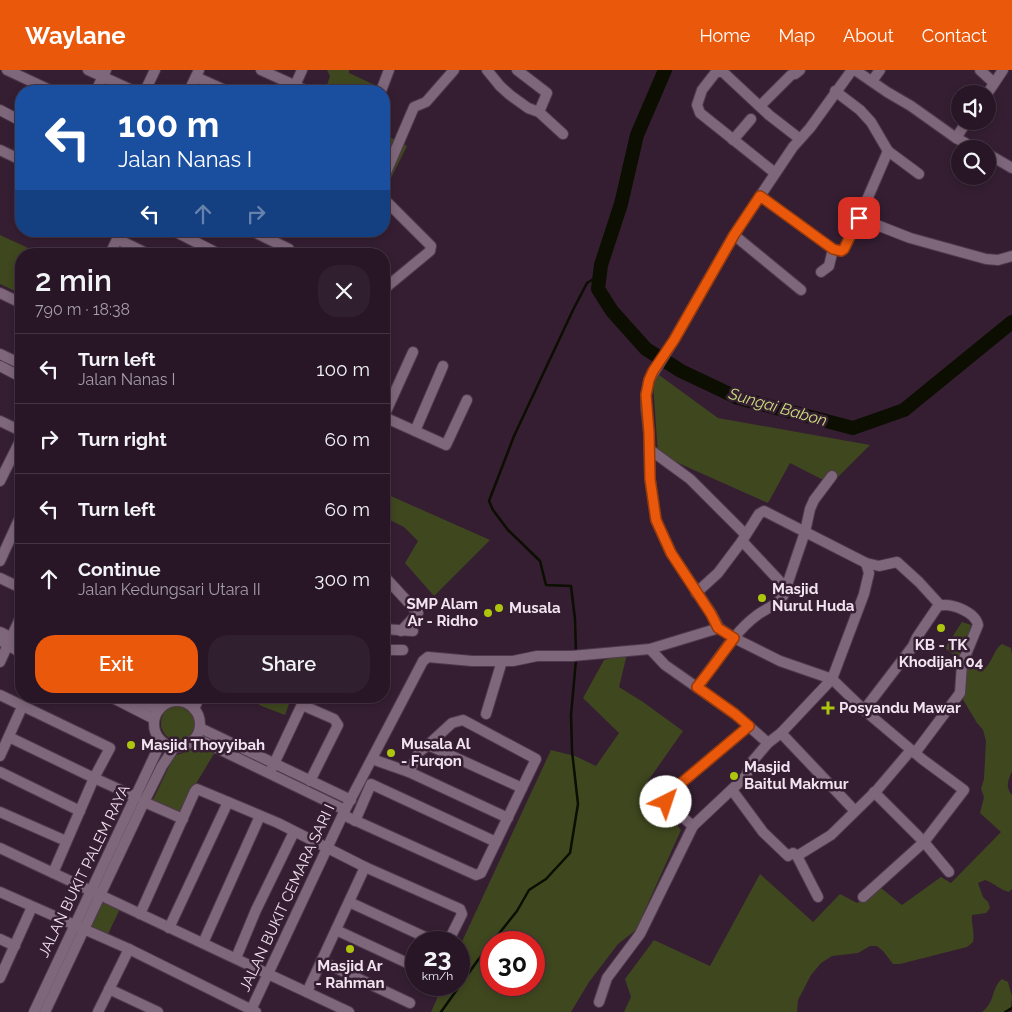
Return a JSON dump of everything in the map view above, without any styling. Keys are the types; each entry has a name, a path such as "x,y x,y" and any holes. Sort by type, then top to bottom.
{"street":[{"path":"7,70 39,85"},
{"path":"88,70 104,74 123,85"},
{"path":"148,85 155,70"},
{"path":"261,70 287,85"},
{"path":"296,85 302,70"},
{"path":"383,85 389,70"},
{"path":"390,163 414,107 426,102 454,70"},
{"path":"487,70 510,95 528,108 539,112 563,134"},
{"path":"517,70 547,93 539,112"},
{"path":"760,106 791,74 800,70"},
{"path":"863,897 924,842 964,790 864,710 832,679 780,661 718,628 711,614 671,553 656,520 650,479 646,395 653,371 674,340 734,235 800,139 835,91 854,70 960,140"},
{"path":"872,81 880,70"},
{"path":"980,70 994,83 1003,70"},
{"path":"775,174 700,114 697,104 702,90 716,72 723,72 800,139"},
{"path":"192,85 198,73 217,85"},
{"path":"835,91 860,110 888,151 919,174"},
{"path":"0,110 15,117"},
{"path":"733,140 751,119"},
{"path":"956,138 961,130"},
{"path":"0,150 15,157"},
{"path":"760,196 833,249 841,251 844,249 859,218 888,151"},
{"path":"996,159 1012,168"},
{"path":"390,205 431,246 430,251 390,284"},
{"path":"859,218 910,238 986,259 998,260 1012,256"},
{"path":"734,235 801,290"},
{"path":"122,237 139,248"},
{"path":"186,237 207,248"},
{"path":"264,237 287,248"},
{"path":"821,272 829,266 833,249"},
{"path":"0,293 15,301"},
{"path":"390,404 413,352"},
{"path":"0,354 15,361"},
{"path":"0,366 15,374"},
{"path":"415,431 443,366"},
{"path":"390,420 446,445 467,400"},
{"path":"0,421 15,428"},
{"path":"0,482 4,464 15,448"},
{"path":"649,449 690,479 786,588"},
{"path":"697,687 712,670 717,659 734,638 755,616 767,610 784,595 805,532 810,509 814,500 832,476"},
{"path":"696,593 718,573 759,514 764,511 866,563 879,566 896,562 940,605 968,612 978,625 962,664 960,693 913,751 832,835 797,856"},
{"path":"0,561 15,528"},
{"path":"599,1002 607,978 640,934 693,826 746,776 751,763 768,743 781,733 832,679 864,594 868,573 866,563"},
{"path":"0,578 15,585"},
{"path":"390,582 418,613 401,631"},
{"path":"864,710 885,684 940,605"},
{"path":"486,714 502,661 527,659 537,656 576,656 650,649 718,628"},
{"path":"390,630 413,631"},
{"path":"0,632 10,641 0,662"},
{"path":"650,649 665,665 735,714 768,743"},
{"path":"390,650 403,650"},
{"name":"JALAN BUKIT CEMARA SARI I","path":"254,1011 269,974 344,813 425,658 502,661"},
{"path":"0,695 22,707 109,746 109,751 94,778 53,873"},
{"path":"128,703 156,714"},
{"path":"138,703 156,714"},
{"path":"167,703 156,714 154,732 161,742 174,748 186,746 198,733 199,718 190,703"},
{"path":"269,773 303,703"},
{"path":"309,703 334,719 338,724 310,781"},
{"path":"0,756 22,707"},
{"path":"198,733 344,813 355,821 476,875 481,873 536,761 534,756 463,720 452,723 419,752 409,772"},
{"path":"693,826 667,804 667,795 749,726"},
{"path":"198,733 274,762 351,800"},
{"path":"781,733 855,811"},
{"path":"9,736 183,819"},
{"name":"JALAN BUKIT PALEM RAYA","path":"34,1012 95,893 140,799 161,742"},
{"path":"428,745 522,788"},
{"name":"JALAN BUKIT PALEM RAYA","path":"140,799 174,748"},
{"path":"372,759 409,772 508,818"},
{"path":"0,772 80,810"},
{"path":"355,821 372,784 496,842"},
{"path":"140,914 196,790 200,790 460,909 462,914 454,931"},
{"path":"732,790 763,832 788,856 793,853 797,856 818,897"},
{"path":"874,792 924,842 949,872"},
{"path":"169,928 228,802"},
{"path":"0,812 66,841"},
{"path":"203,943 260,816"},
{"path":"236,958 256,910 294,832"},
{"path":"0,848 349,1012"},
{"path":"307,992 365,867"},
{"path":"0,892 129,950 254,1011"},
{"path":"349,902 412,931"},
{"path":"0,978 32,907"},
{"name":"JALAN BUKIT PALEM RAYA","path":"45,1012 78,927"},
{"path":"336,930 405,962"},
{"path":"0,939 15,946"},
{"path":"98,1012 129,950"},
{"path":"321,961 410,1003"},
{"path":"109,989 158,1012"}],"green space":[{"path":"327,70 349,70 349,73 375,85 327,85 330,76"},
{"path":"390,137 407,146 390,180"},
{"path":"0,235 28,248 15,248 15,291 0,284"},
{"path":"659,375 718,418 870,445 831,484 790,463 768,503 658,454 653,384"},
{"path":"390,496 490,540 434,596 405,563 418,541 404,527 390,520"},
{"path":"962,622 971,625 970,647 978,668 984,669 987,666 1002,644 1011,648 1012,655 1012,771 1008,787 1012,795 1012,889 1009,892 1006,891 985,880 978,883 983,897 988,902 990,908 986,913 972,915 973,942 967,947 900,964 893,964 877,946 870,946 858,953 832,956 821,963 811,975 798,1000 797,1012 624,1012 631,997 625,979 654,940 710,966 760,874 813,922 840,894 857,903 881,888 902,905 941,877 951,883 1001,832 980,813 984,797 981,789 984,779 986,741 983,730 962,698 966,681 965,669 958,659 945,648"},
{"path":"627,654 619,687 683,731 643,788 681,830 636,930 618,944 589,982 571,1012 431,1012 438,996 470,996 470,931 467,931 551,750 575,756 596,766 619,733 583,698 604,660"},
{"path":"260,703 289,704 285,715 259,705"},
{"path":"179,705 186,706 192,710 196,716 196,730 192,736 186,740 179,741 172,740 166,736 162,730 161,723 162,716 166,710 172,706"},
{"path":"205,745 215,752 181,813 152,802 174,756"},
{"path":"103,901 120,909 107,936 90,929"},
{"path":"1002,979 1008,982 1012,996 1011,1008 1008,1012 982,1012 989,1003 996,986"}],"waterway":[{"name":"Sungai Babon","path":"665,70 637,135 621,204 601,265 598,289 612,311 646,349 681,371 738,398 853,428 904,410 1012,322"},
{"path":"576,654 575,619 571,586 546,585 540,561 508,530 493,510 489,501 514,436 573,310 587,283 600,275"},
{"path":"441,1012 478,960 517,911 529,890 546,879 570,853 578,804 572,751 571,715 576,660"},
{"path":"1005,1012 1012,1008"}],"place":[{"name":"Masjid Nurul Huda","path":"762,598"},
{"name":"Musala","path":"499,608"},
{"name":"SMP Alam Ar - Ridho","path":"488,613"},
{"name":"KB - TK Khodijah 04","path":"941,628"},
{"name":"Posyandu Mawar","path":"828,708"},
{"name":"Masjid Thoyyibah","path":"131,745"},
{"name":"Musala Al - Furqon","path":"391,753"},
{"name":"Masjid Baitul Makmur","path":"734,776"},
{"name":"Masjid Ar - Rahman","path":"350,949"}],"route":[{"path":"666,802 667,795 749,726 697,687 712,670 717,659 734,638 718,628 711,614 671,553 656,520 650,479 649,433 646,408 649,380 734,235 760,196 788,215 816,238 833,249 841,251 844,249 859,218"}]}
